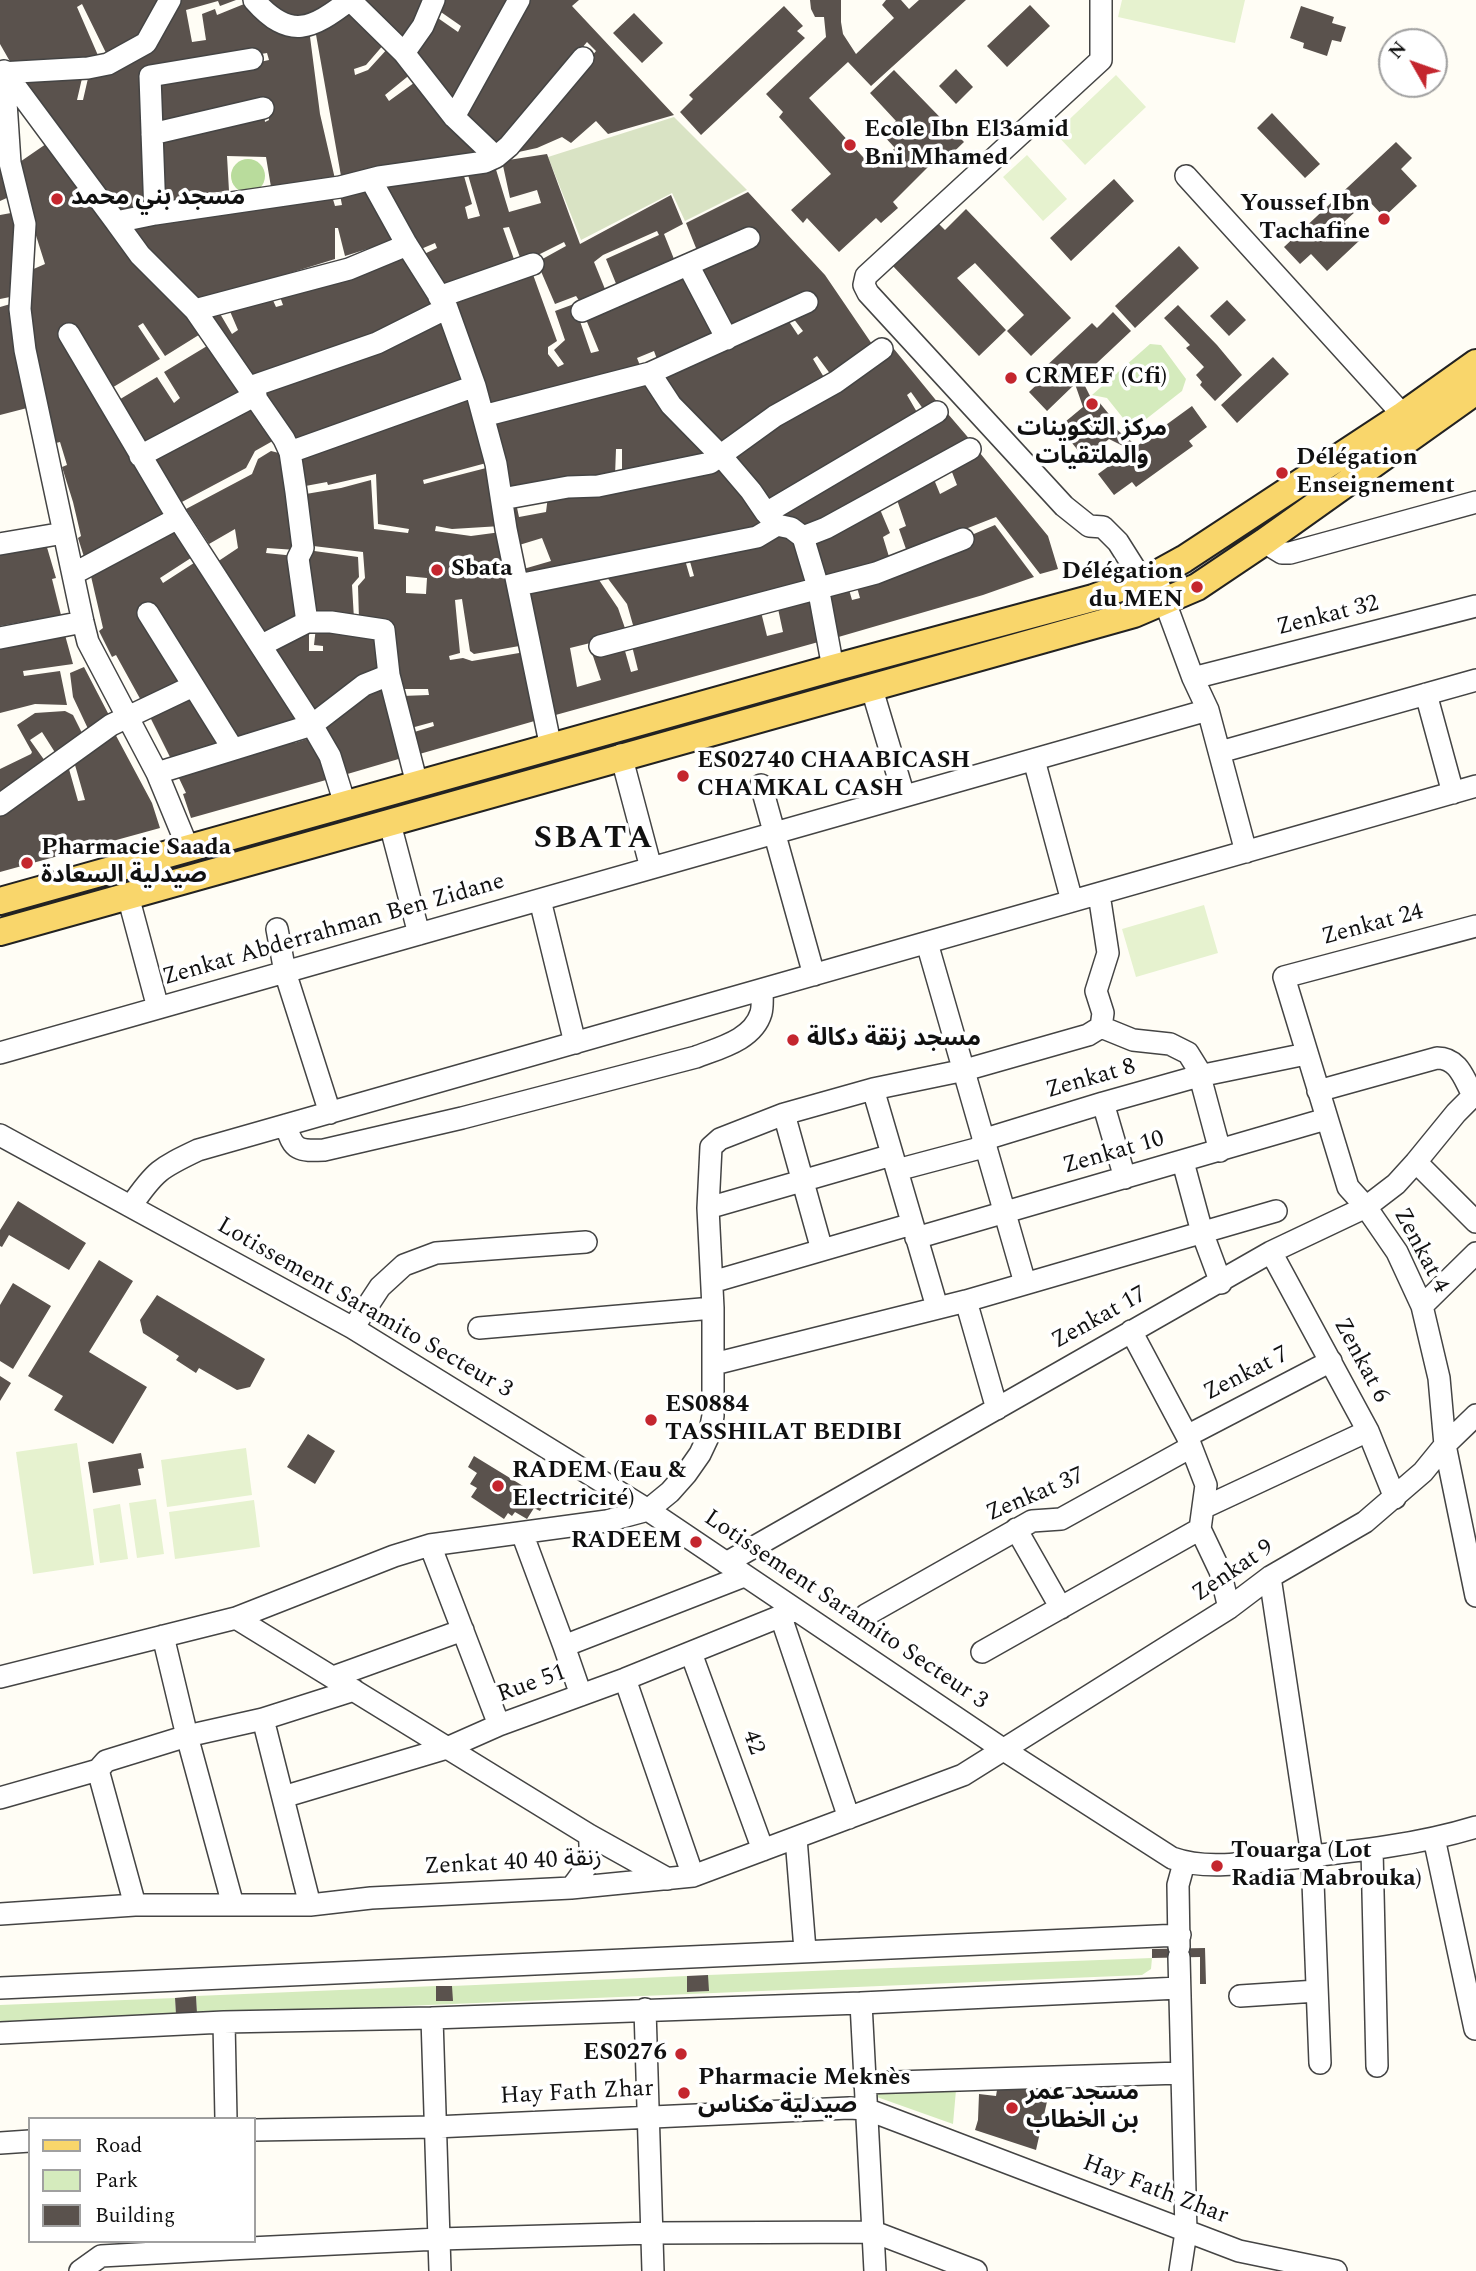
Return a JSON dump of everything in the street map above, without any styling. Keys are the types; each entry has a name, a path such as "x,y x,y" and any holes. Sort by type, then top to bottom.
{"main road":[{"path":"0,901 1093,598 1149,578 1227,533 1476,363"},
{"path":"0,932 390,824 621,755 1134,614 1197,587 1476,391"}],"street":[{"path":"1,69 88,68 108,64 146,43 170,0"},
{"path":"254,0 274,20 286,26 313,25 350,0 404,53 454,117 496,157"},
{"path":"404,53 423,26 434,0"},
{"path":"454,117 519,0"},
{"path":"1101,0 1101,60 866,276 864,285 868,293 1064,506 1081,522 1089,526 1103,527 1149,578 1166,602 1193,678 1208,710 1246,852"},
{"path":"116,222 485,162 509,146 583,58"},
{"path":"155,214 150,76 253,59"},
{"path":"1,69 5,163 10,206 25,224 20,309 25,350 83,622 88,642 157,773 188,848"},
{"path":"1,69 140,255 195,310 285,439 290,452 303,548 298,558 307,622"},
{"path":"152,134 263,108"},
{"path":"1186,176 1403,415"},
{"path":"371,180 443,302 475,386 496,464 506,529 551,748"},
{"path":"582,311 749,238"},
{"path":"195,310 349,269 407,245"},
{"path":"141,456 253,391 377,343 443,302 533,264"},
{"path":"688,265 727,339"},
{"path":"483,416 650,373 807,302"},
{"path":"69,334 178,518 312,724 330,755 345,804"},
{"path":"502,499 568,487 598,486 710,463 722,457 775,416 836,382 882,349"},
{"path":"650,373 671,405 722,457 771,519 803,537 818,587 833,668"},
{"path":"290,452 475,386"},
{"path":"518,585 757,537 771,519 937,412"},
{"path":"803,537 826,528 970,449"},
{"path":"1264,542 1282,553 1290,553 1476,502"},
{"path":"73,574 178,518"},
{"path":"0,544 64,533"},
{"path":"600,646 876,573 963,539"},
{"name":"Zenkat 32","path":"1193,678 1476,606"},
{"path":"148,613 233,749"},
{"path":"0,638 83,622"},
{"path":"262,645 307,622 331,622 384,630 389,676 417,784"},
{"path":"157,773 312,724 364,685 389,676"},
{"path":"1220,752 1476,680"},
{"path":"0,805 111,725 193,686"},
{"path":"871,686 904,796"},
{"path":"1426,694 1453,793"},
{"name":"Zenkat Abderrahman Ben Zidane","path":"0,1053 1208,710"},
{"path":"621,755 651,868"},
{"path":"1034,760 1072,901"},
{"path":"761,785 814,975"},
{"path":"131,1206 153,1175 166,1165 198,1150 1476,786"},
{"path":"390,824 419,934"},
{"path":"1099,894 1108,953 1096,991 1103,1013 1101,1027"},
{"path":"128,896 158,1008"},
{"path":"540,900 575,1043"},
{"name":"Zenkat 24","path":"1284,977 1476,926"},
{"path":"277,929 285,972 330,1113"},
{"path":"927,943 1025,1283"},
{"name":"Zenkat 4","path":"1284,977 1348,1187 1397,1252 1422,1306 1439,1378 1445,1445 1476,1596"},
{"path":"286,1125 290,1140 296,1147 304,1151 324,1150 462,1118 696,1057 731,1044 757,1023 762,1011 762,990"},
{"path":"0,1677 236,1618 394,1556 430,1545 607,1521 648,1510 670,1492 700,1454 709,1435 713,1416 713,1308 708,1208 711,1147 720,1139 784,1114 873,1089 965,1070 1088,1035 1101,1027"},
{"path":"1101,1027 1133,1040 1170,1044 1181,1048 1194,1060 1220,1151"},
{"name":"Zenkat 8","path":"708,1208 803,1182 976,1149 992,1137 1103,1103 1199,1076 1306,1054"},
{"path":"1318,1091 1445,1058 1458,1066 1474,1094"},
{"path":"873,1089 937,1307"},
{"name":"Zenkat 17","path":"726,1563 1131,1331 1221,1283 1271,1252 1366,1208 1396,1184 1416,1163 1474,1094"},
{"path":"1103,1103 1125,1178"},
{"path":"784,1114 822,1250"},
{"name":"Zenkat 10","path":"712,1282 822,1250 1006,1213 1326,1119"},
{"name":"Lotissement Saramito Secteur 3","path":"0,1135 353,1328 648,1510 744,1576 788,1614 1163,1853 1184,1863 1217,1866 1372,1849 1476,1827"},
{"path":"1183,1161 1202,1232 1221,1283"},
{"path":"1416,1163 1476,1222"},
{"path":"714,1364 966,1300 1276,1211"},
{"path":"353,1328 380,1287 404,1265 436,1253 586,1242"},
{"name":"Zenkat 6","path":"1271,1252 1368,1432 1395,1498"},
{"path":"1422,1306 1476,1253"},
{"path":"966,1300 997,1409"},
{"path":"479,1328 713,1308"},
{"path":"1131,1331 1189,1441 1206,1485 1199,1529 1220,1571 1229,1608"},
{"name":"Zenkat 7","path":"1189,1441 1332,1361"},
{"name":"Zenkat 9","path":"1004,1750 1229,1608 1270,1577 1365,1522 1423,1472 1445,1445 1476,1415"},
{"path":"1202,1508 1368,1432"},
{"name":"Zenkat 37","path":"866,1615 1032,1521 1061,1519 1189,1441"},
{"path":"1016,1529 1061,1608"},
{"path":"982,1652 1199,1529"},
{"path":"522,1533 581,1695"},
{"path":"430,1545 499,1725"},
{"path":"564,1646 744,1576"},
{"path":"1270,1577 1311,1856 1320,2063"},
{"path":"788,1614 849,1818"},
{"name":"Rue 51","path":"283,1797 447,1748 499,1725 625,1679 788,1614"},
{"path":"236,1618 589,1835 668,1879"},
{"path":"332,1677 463,1630"},
{"path":"163,1636 233,1905"},
{"name":"42","path":"691,1653 763,1850"},
{"path":"625,1679 693,1876"},
{"path":"0,1798 98,1770 106,1760 187,1735 263,1719 354,1690"},
{"path":"263,1719 310,1905"},
{"name":"Zenkat 40 زنقة 40","path":"0,1914 135,1905 310,1905 371,1898 571,1888 693,1876 946,1783 1004,1750"},
{"path":"98,1770 135,1905"},
{"path":"571,1888 588,1865 591,1850 589,1835"},
{"path":"796,1838 805,1950"},
{"path":"1434,1838 1475,2029"},
{"path":"1372,1849 1377,2066"},
{"path":"1180,2271 1186,2232 1178,1885 1184,1863"},
{"path":"0,1988 805,1950 1179,1947"},
{"path":"0,2034 224,2022 432,2018 861,2003 1179,1987"},
{"path":"1240,1996 1317,1991"},
{"path":"861,2003 874,2271"},
{"path":"645,2009 653,2271"},
{"path":"432,2018 440,2271"},
{"path":"224,2022 226,2117"},
{"path":"864,2083 1181,2073"},
{"name":"Hay Fath Zhar","path":"256,2130 435,2127 866,2109 1239,2251 1336,2271"},
{"path":"0,2143 28,2141"},
{"path":"80,2271 101,2256 229,2245 652,2233 874,2232 976,2271"}],"green space":[{"path":"1122,0 1245,0 1235,43 1118,17"},
{"path":"1116,75 1146,107 1085,165 1055,133"},
{"path":"674,117 747,190 685,221 672,193 581,240 548,157"},
{"path":"1027,155 1067,199 1043,221 1003,177"},
{"path":"248,159 260,164 265,176 260,188 248,193 236,188 231,176 236,164"},
{"path":"1150,344 1161,345 1186,379 1182,391 1127,434 1127,423 1107,398 1092,395"},
{"path":"1204,905 1218,953 1136,977 1122,929"},
{"path":"77,1443 94,1565 33,1574 16,1452"},
{"path":"246,1448 252,1495 167,1507 161,1460"},
{"path":"156,1499 164,1554 137,1558 129,1503"},
{"path":"254,1500 260,1547 175,1559 169,1512"},
{"path":"120,1504 128,1559 100,1563 93,1509"},
{"path":"1152,1958 1151,1969 1142,1975 0,2023 0,2005 175,1998 176,2015 197,2013 196,1996 436,1986 436,2001 452,2001 452,1986 687,1976 688,1992 708,1991 708,1975"},
{"path":"956,2090 953,2124 877,2097 877,2092"}],"building":[{"path":"0,0 162,0 141,41 108,57 82,4 77,7 100,60 12,65 0,44"},
{"path":"175,0 236,0 220,6 218,1 186,10 192,42 206,40 202,14 215,9 217,15 249,2 309,29 320,114 335,179 271,187 266,157 227,156 229,191 207,193 159,206 159,137 264,113 265,122 269,120 266,103 157,127 156,84 269,60 267,53 145,73 149,206 121,215 23,77 83,74 77,100 83,100 89,74 108,70"},
{"path":"261,0 332,0 316,12 320,16 277,19"},
{"path":"357,0 426,0 401,42"},
{"path":"442,0 510,0 454,107 409,53 435,16 458,32 461,26 438,10"},
{"path":"527,0 579,0 572,6 674,115 608,134 596,121 571,143 562,137 537,148 514,153 512,150 596,51 587,42 500,146 464,113"},
{"path":"810,0 841,0 843,34 856,54 894,18 882,5 886,0 901,0 909,9 919,0 966,0 871,86 848,62 809,98 873,168 895,148 882,134 896,121 870,93 894,70 964,142 939,166 934,161 893,202 898,208 881,223 876,218 839,252 807,218 803,223 791,210 831,174 779,117 783,112 766,94 826,37 824,17 815,17"},
{"path":"1030,5 1050,26 1007,67 987,46"},
{"path":"784,6 803,26 797,31 805,38 701,135 680,112 693,99 689,95"},
{"path":"1301,6 1334,17 1332,23 1346,27 1341,42 1332,40 1327,56 1303,48 1304,43 1290,38"},
{"path":"350,7 385,43 366,65 354,69 355,75 368,70 389,47 412,73 385,95 389,101 418,80 484,155 341,176 315,29"},
{"path":"634,13 663,43 642,63 613,33"},
{"path":"956,69 973,87 956,104 939,86"},
{"path":"1272,113 1320,164 1305,178 1257,128"},
{"path":"1396,142 1412,158 1401,169 1417,186 1384,217 1368,200 1344,222 1360,240 1327,271 1311,254 1300,264 1284,247"},
{"path":"46,144 202,333 165,356 143,323 138,326 160,359 110,389 169,516 85,560 78,538 81,536 73,502 62,467 67,465 45,410 27,311 29,271 45,264 14,166"},
{"path":"547,154 580,244 671,195 683,224 664,234 676,264 617,286 606,259 659,235 657,231 603,255 594,262 607,294 580,302 576,296 555,304 537,262 566,246 564,242 522,263 509,227 503,228 516,265 442,291 422,255 437,248 435,243 421,249 382,181 462,169 472,204 465,207 468,219 480,216 466,168 494,163 509,212 541,203 537,190 510,198 502,161"},
{"path":"4,168 9,197 0,201 0,169"},
{"path":"1114,179 1134,201 1071,261 1050,238"},
{"path":"369,190 396,240 345,256 338,228 335,228 335,259 200,301 176,284 129,226 332,196 335,206 342,205 340,195"},
{"path":"748,192 825,275 874,347 831,375 817,356 813,359 825,379 721,448 661,378 788,320 798,335 803,331 793,318 728,331 695,269 698,253 686,223"},
{"path":"966,209 1071,318 1031,356 1007,331 1024,315 975,263 957,278 1006,330 979,356 890,263 936,221 945,230"},
{"path":"11,213 17,242 15,296 0,299 0,215"},
{"path":"1179,246 1199,268 1135,328 1115,306"},
{"path":"406,252 437,303 387,329 251,379 208,315 219,312 232,334 238,330 229,309 271,296 276,307 283,305 279,294"},
{"path":"531,269 557,341 548,347 548,354 558,367 564,364 554,350 565,340 555,311 574,304 591,353 599,351 585,317 686,274 719,335 658,362 654,351 637,358 641,368 489,406 450,299"},
{"path":"1227,300 1246,320 1229,336 1210,316"},
{"path":"14,303 31,407 0,415 0,307"},
{"path":"1178,305 1242,375 1215,401 1200,385 1202,382 1196,375 1204,367 1186,348 1190,345 1164,318"},
{"name":"مركز التكوينات والملتقيات","path":"1113,312 1131,331 1081,378 1093,402 1099,402 1117,424 1116,429 1137,446 1192,406 1207,427 1189,441 1193,446 1136,487 1132,482 1114,495 1098,474 1131,450 1109,439 1085,459 1059,427 1083,407 1075,384 1047,411 1029,392 1046,376 1041,371 1092,323 1097,328"},
{"path":"442,317 467,382 296,442 262,390"},
{"path":"212,343 245,391 145,447 117,401 157,377 174,403 180,398 164,372"},
{"path":"894,349 939,404 926,413 911,392 907,395 918,414 767,504 732,458"},
{"path":"1273,357 1289,374 1237,423 1221,405"},
{"name":"Sbata","path":"647,379 707,453 705,456 622,472 622,449 616,449 615,476 511,491 491,423"},
{"name":"Sbata","path":"471,394 490,462 423,480 424,484 490,467 501,526 452,529 436,526 435,531 471,536 501,532 525,645 474,654 470,651 462,599 455,600 460,653 449,656 450,660 463,658 472,661 525,652 538,720 416,755 411,733 434,726 433,722 411,728 402,696 429,695 428,689 399,689 391,623 359,619 358,586 365,578 363,552 305,545 300,495 371,480 374,529 408,533 409,529 378,524 376,474 328,485 327,482 300,487 294,459","holes":["406,576 427,578 426,594 406,593"]},
{"path":"254,403 278,438 255,451 246,468 180,503 150,457"},
{"path":"948,414 972,442 805,531 775,514"},
{"path":"271,451 287,455 296,550 267,548 266,553 295,556 300,618 264,636 217,562 238,548 235,529 209,544 186,509 252,474 258,459"},
{"path":"980,453 1048,536 1058,569 1040,574 996,517 907,552 899,529 906,526 896,497 933,477 940,494 957,485 950,467"},
{"name":"Sbata","path":"721,467 751,506 760,526 522,577 520,570 551,561 542,538 516,546 508,504 516,503 519,517 546,512 548,496"},
{"path":"879,507 890,533 883,537 890,560 821,579 811,539"},
{"path":"995,525 1034,577 983,595 835,638 825,592 848,586 852,600 860,598 856,584"},
{"path":"176,528 194,556 160,578 163,583 197,561 298,717 289,723 232,739 186,684 143,704 116,655 112,657 99,631 103,628 90,572"},
{"path":"789,531 810,583 635,632 627,604 606,576 685,560 690,577 694,576 689,558"},
{"path":"46,544 56,578 52,579 61,615 0,626 0,552"},
{"path":"307,550 358,557 359,577 352,585 354,619 312,615"},
{"name":"Sbata","path":"597,577 618,608 627,634 570,648 577,687 601,680 592,653 623,644 631,672 638,670 631,642 760,608 767,636 783,632 777,604 811,597 822,641 552,716 524,590"},
{"path":"309,627 309,651 323,651 323,646 314,645 316,627 376,633 381,674 314,717 270,646"},
{"path":"65,635 73,664 23,671 24,676 60,671 67,705 35,704 0,713 0,644"},
{"path":"84,667 111,719 90,733 73,697 70,673"},
{"path":"384,684 402,758 344,775 321,726"},
{"path":"190,692 222,741 170,757 147,711"},
{"path":"65,711 73,715 83,735 56,754 42,732 30,740 45,761 0,798 0,769 32,752 17,725 35,713"},
{"path":"113,730 152,803 160,828 0,872 0,811 67,762 78,801 85,800 73,758"},
{"path":"310,738 319,754 326,780 191,818 183,794 186,793 177,774"},
{"path":"18,1201 86,1243 69,1270 9,1235 2,1247 0,1246 0,1230"},
{"path":"99,1260 133,1281 89,1352 147,1387 113,1444 54,1410 63,1396 28,1376"},
{"path":"13,1283 51,1306 13,1369 0,1361 0,1305"},
{"path":"157,1295 265,1359 250,1387 237,1390 199,1368 196,1373 176,1360 179,1356 143,1333 140,1320"},
{"path":"0,1376 11,1383 0,1401"},
{"path":"308,1434 335,1451 315,1484 287,1467"},
{"path":"141,1453 144,1468 138,1469 141,1485 93,1493 88,1462"},
{"name":"RADEM (Eau & Electricité)","path":"474,1456 546,1500 540,1511 534,1508 527,1519 515,1512 512,1516 508,1513 504,1519 471,1497 477,1488 470,1484 477,1473 468,1467"},
{"path":"1205,1948 1206,1984 1200,1984 1200,1957 1152,1958 1152,1949"},
{"path":"708,1975 709,1991 687,1992 687,1976"},
{"path":"436,1986 452,1986 453,2001 436,2001"},
{"path":"196,1996 197,2013 176,2015 175,1998"},
{"name":"مسجد عمر بن الخطاب","path":"1051,2084 1036,2150 975,2130 979,2094 996,2096 997,2090 1018,2090 1017,2087"}],"place":[{"name":"Ecole Ibn El3amid Bni Mhamed","path":"850,145"},
{"name":"مسجد بني محمد","path":"57,199"},
{"name":"Youssef Ibn Tachafine","path":"1384,219"},
{"name":"CRMEF (Cfi)","path":"1011,378"},
{"name":"مركز التكوينات والملتقيات","path":"1092,404"},
{"name":"Délégation Enseignement","path":"1282,473"},
{"name":"Sbata","path":"437,570"},
{"name":"Délégation du MEN","path":"1197,587"},
{"name":"ES02740 CHAABICASH CHAMKAL CASH","path":"683,776"},
{"name":"Pharmacie Saada صيدلية السعادة","path":"27,863"},
{"name":"مسجد زنقة دكالة","path":"793,1040"},
{"name":"ES0884 TASSHILAT BEDIBI","path":"651,1420"},
{"name":"RADEM (Eau & Electricité)","path":"498,1486"},
{"name":"RADEEM","path":"696,1542"},
{"name":"Touarga (Lot Radia Mabrouka)","path":"1217,1866"},
{"name":"ES0276","path":"681,2054"},
{"name":"Pharmacie Meknès صيدلية مكناس","path":"684,2093"},
{"name":"مسجد عمر بن الخطاب","path":"1012,2108"}],"district":[{"name":"SBATA","path":"594,841"}]}
